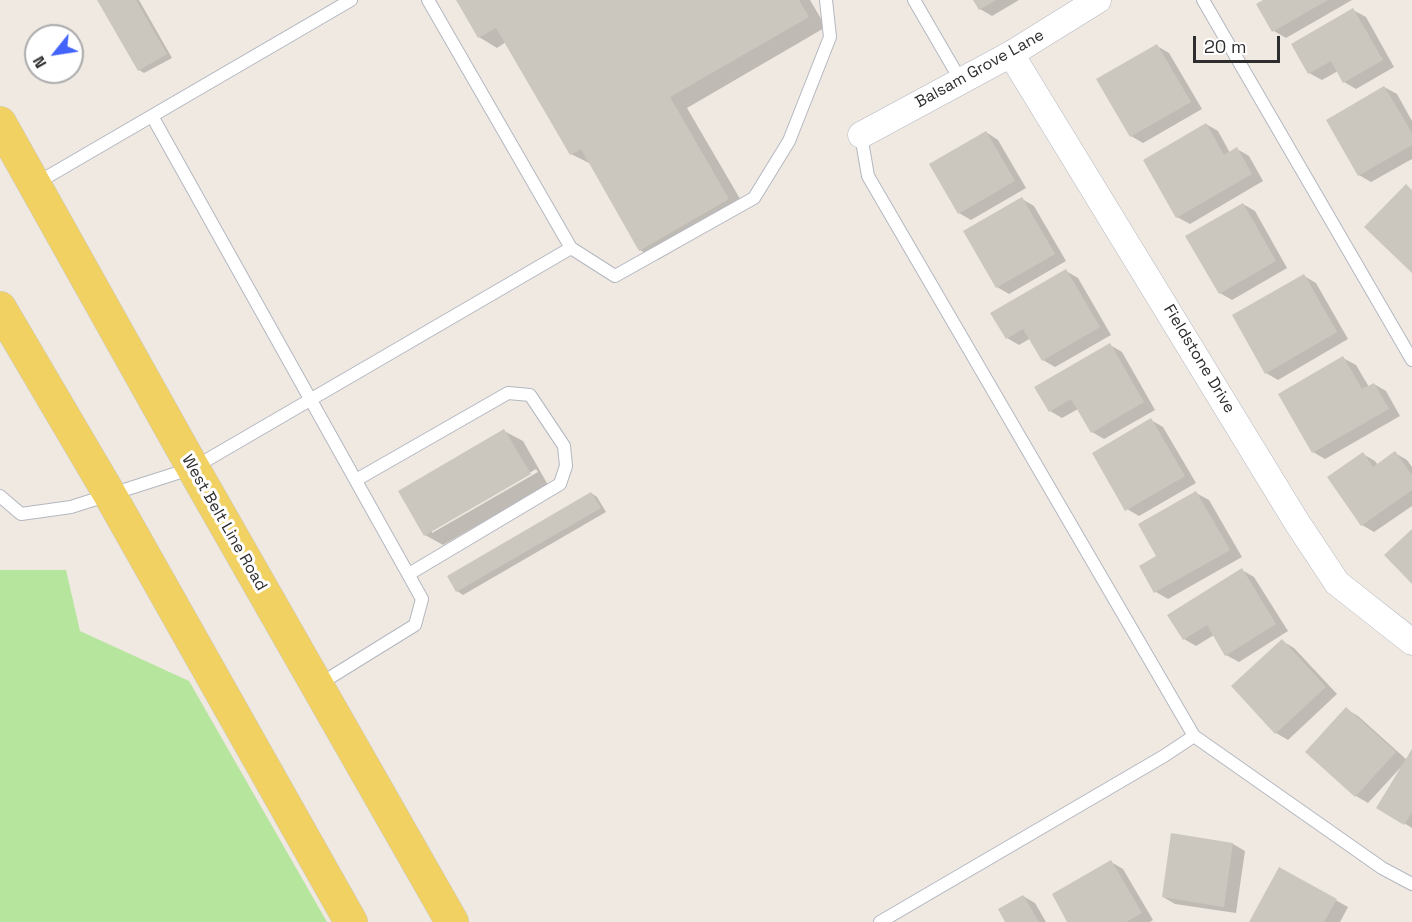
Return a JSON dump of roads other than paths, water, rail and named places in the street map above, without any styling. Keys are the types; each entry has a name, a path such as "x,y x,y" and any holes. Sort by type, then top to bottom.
{"main road":[{"name":"West Belt Line Road","path":"0,123 193,468 452,922"},
{"path":"0,308 110,495 351,922"}],"street":[{"name":"Balsam Grove Lane","path":"861,135 1011,54 1098,0"},
{"name":"Fieldstone Drive","path":"1011,54 1296,521 1337,583 1412,642"}],"lane":[{"path":"34,185 351,0"},
{"path":"428,0 571,248 615,276 754,198 789,141 830,37 826,0"},
{"path":"914,0 961,81"},
{"path":"1203,0 1412,360"},
{"path":"152,116 422,598 415,625 316,685"},
{"path":"861,135 868,176 1194,736 1382,868 1412,884"},
{"path":"0,496 21,514 70,507 193,468 571,248"},
{"path":"356,480 508,393 530,395 564,446 566,466 560,484 409,574"},
{"path":"880,922 1164,756 1194,736"}]}
